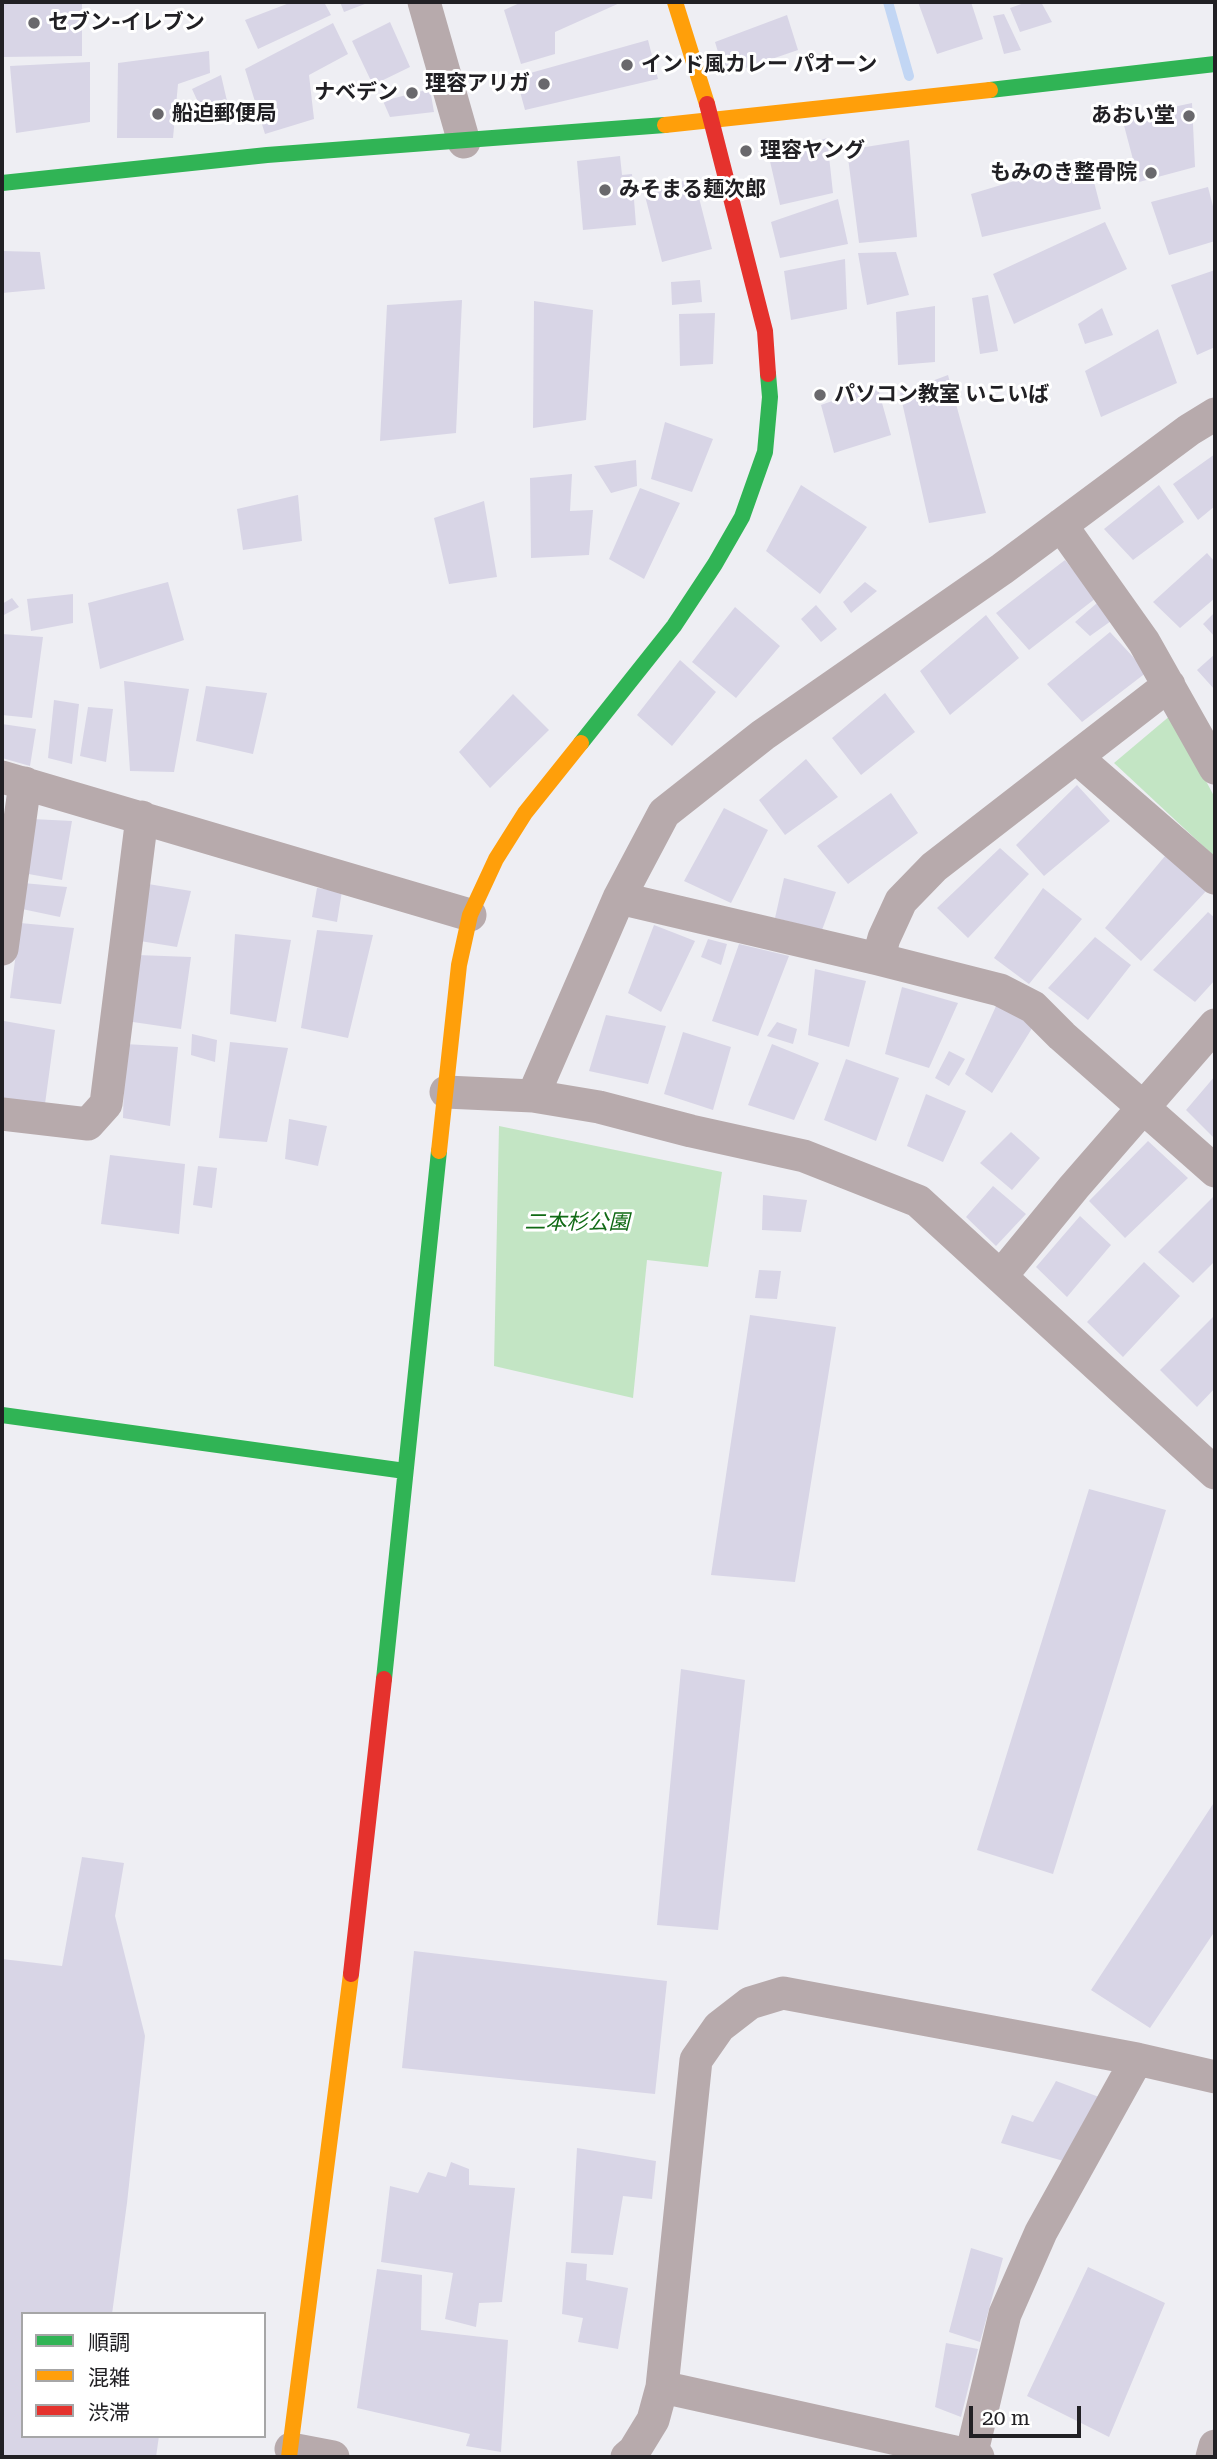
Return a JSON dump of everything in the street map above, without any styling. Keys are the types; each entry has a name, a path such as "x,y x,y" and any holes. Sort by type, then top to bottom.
{"street":[{"path":"424,2 464,142"},
{"path":"333,2457 290,2453 338,2089 459,965 470,915 496,859 525,813 674,626 715,564 742,517 765,452 770,397 765,331 712,122 675,2"},
{"path":"2,183 267,155 712,122 1215,64"},
{"path":"533,1096 619,898 664,813 764,736 1215,414"},
{"path":"1061,525 1144,642 1215,768"},
{"path":"878,959 884,938 901,901 934,867 1169,685"},
{"path":"1076,757 1215,878"},
{"path":"2,949 13,780 470,915"},
{"path":"2,1114 88,1124 106,1104 142,817"},
{"path":"619,898 1000,990 1033,1007 1062,1036 1215,1171"},
{"path":"1001,1276 1215,1025"},
{"path":"446,1092 533,1096 599,1107 804,1156 918,1200 1215,1474"},
{"path":"2,1415 405,1471"},
{"path":"627,2457 634,2451 653,2420 662,2387 696,2060 719,2027 750,2003 783,1993 1137,2059 1215,2077"},
{"path":"971,2456 1005,2314 1041,2232 1137,2059"},
{"path":"662,2387 978,2457"},
{"path":"1212,2457 1215,2446"}],"green space":[{"path":"1171,715 1215,798 1215,857 1114,763"},
{"name":"二本杉公園","path":"499,1126 722,1172 708,1267 647,1260 633,1398 494,1366"}],"building":[{"path":"2,2 82,2 82,56 2,57"},
{"path":"292,2 324,2 331,15 258,49 245,20"},
{"path":"340,2 370,2 344,12"},
{"path":"522,2 622,2 555,32 555,54 521,64 504,10"},
{"path":"918,2 971,2 983,39 937,54"},
{"path":"1027,2 1041,2 1052,22 1020,32 1010,8"},
{"path":"1004,14 1021,50 1004,54 993,16"},
{"path":"787,15 798,50 725,75 715,42"},
{"path":"390,22 410,67 373,85 352,41"},
{"path":"333,23 348,54 309,75 314,119 265,134 245,69"},
{"path":"648,40 658,79 525,110 516,77"},
{"path":"209,51 210,73 178,84 173,138 117,138 118,63"},
{"path":"90,62 90,122 16,133 10,66"},
{"path":"221,75 227,101 202,111 192,89"},
{"path":"430,89 434,112 390,117 383,101"},
{"path":"1192,103 1195,167 1139,182 1122,118"},
{"path":"827,138 833,193 780,205 769,157"},
{"path":"909,140 917,237 859,243 847,150"},
{"path":"620,156 622,175 632,174 636,225 583,230 577,161"},
{"path":"1088,159 1101,209 982,237 971,194"},
{"path":"694,178 712,249 662,262 644,192"},
{"path":"1208,187 1215,214 1215,241 1169,255 1151,202"},
{"path":"838,199 848,244 780,258 771,222"},
{"path":"1105,222 1127,269 1014,324 993,274"},
{"path":"2,251 40,252 45,289 2,293"},
{"path":"896,252 909,295 867,305 858,253"},
{"path":"845,259 847,309 791,320 784,271"},
{"path":"1215,270 1215,347 1197,355 1171,285"},
{"path":"700,280 702,302 672,305 671,282"},
{"path":"988,295 998,351 980,354 972,298"},
{"path":"462,300 456,433 380,441 387,305"},
{"path":"534,301 593,310 586,420 533,428"},
{"path":"935,306 935,362 898,365 896,312"},
{"path":"1102,308 1113,335 1085,344 1078,324"},
{"path":"715,313 713,364 680,366 679,314"},
{"path":"1158,329 1177,383 1101,417 1085,371"},
{"path":"948,375 986,513 929,523 900,393"},
{"path":"877,385 891,435 834,453 821,405"},
{"path":"665,422 713,439 692,492 651,479"},
{"path":"1215,454 1215,506 1198,520 1173,484"},
{"path":"636,460 637,486 611,493 594,466"},
{"path":"572,474 570,511 593,510 589,555 531,558 530,478"},
{"path":"801,485 867,527 820,594 766,551"},
{"path":"1159,485 1184,522 1133,560 1104,529"},
{"path":"640,488 680,503 644,579 609,559"},
{"path":"298,495 302,541 243,550 237,509"},
{"path":"484,501 497,577 449,584 434,518"},
{"path":"1207,553 1215,562 1215,598 1180,628 1153,602"},
{"path":"1065,560 1096,598 1029,650 996,613"},
{"path":"168,582 184,640 100,669 88,603"},
{"path":"865,582 877,591 851,613 843,602"},
{"path":"73,594 73,623 31,631 27,599"},
{"path":"1104,597 1118,616 1090,636 1075,622"},
{"path":"12,598 19,607 2,616 2,604"},
{"path":"816,605 837,629 821,642 801,619"},
{"path":"735,607 780,646 736,698 692,662"},
{"path":"1215,612 1215,637 1203,624"},
{"path":"986,615 1019,658 950,715 920,671"},
{"path":"1110,632 1147,672 1082,722 1047,684"},
{"path":"2,634 43,637 32,718 2,715"},
{"path":"1215,654 1215,690 1197,670"},
{"path":"680,660 716,692 672,746 637,715"},
{"path":"124,681 189,689 174,772 130,771"},
{"path":"206,686 267,693 253,754 196,741"},
{"path":"885,693 915,732 861,775 832,738"},
{"path":"513,694 549,730 490,788 459,752"},
{"path":"54,700 79,704 72,764 48,758"},
{"path":"88,707 113,709 106,762 80,756"},
{"path":"2,724 36,729 30,766 2,758"},
{"path":"806,759 838,797 785,835 759,800"},
{"path":"1077,785 1110,821 1044,876 1016,845"},
{"path":"891,793 918,833 848,884 817,846"},
{"path":"724,808 768,830 731,903 684,881"},
{"path":"32,819 72,821 62,880 23,873"},
{"path":"1000,848 1029,874 968,938 937,908"},
{"path":"1165,856 1208,889 1141,961 1105,928"},
{"path":"784,878 836,892 822,930 775,918"},
{"path":"23,883 67,887 60,917 22,909"},
{"path":"148,884 191,891 177,947 140,941"},
{"path":"317,888 342,891 337,922 312,917"},
{"path":"1043,888 1082,919 1029,984 994,958"},
{"path":"1208,912 1215,918 1215,980 1195,1002 1153,970"},
{"path":"20,923 74,928 61,1004 10,998"},
{"path":"654,925 695,941 661,1012 628,993"},
{"path":"317,930 373,935 348,1038 301,1028"},
{"path":"235,934 291,940 276,1022 230,1014"},
{"path":"1095,937 1131,965 1088,1020 1048,988"},
{"path":"708,939 727,944 721,965 701,957"},
{"path":"739,944 789,956 758,1036 712,1021"},
{"path":"137,955 191,957 181,1029 126,1021"},
{"path":"815,969 866,981 849,1047 808,1035"},
{"path":"902,987 958,1003 929,1068 885,1054"},
{"path":"997,1004 1034,1025 992,1093 965,1074"},
{"path":"606,1015 666,1026 648,1084 589,1071"},
{"path":"4,1021 55,1030 45,1104 2,1098"},
{"path":"777,1022 797,1029 793,1044 767,1036"},
{"path":"683,1032 731,1047 713,1110 664,1094"},
{"path":"192,1034 217,1040 215,1062 191,1055"},
{"path":"230,1042 288,1048 267,1142 219,1138"},
{"path":"125,1044 178,1047 170,1126 123,1118"},
{"path":"772,1044 819,1063 794,1120 748,1105"},
{"path":"949,1051 965,1059 949,1086 935,1078"},
{"path":"846,1059 899,1078 876,1141 824,1120"},
{"path":"1215,1076 1215,1139 1186,1110"},
{"path":"926,1094 966,1111 943,1162 907,1146"},
{"path":"289,1119 327,1126 318,1166 285,1159"},
{"path":"1011,1132 1040,1158 1012,1190 980,1163"},
{"path":"1148,1141 1188,1178 1125,1238 1089,1201"},
{"path":"110,1155 185,1164 179,1234 101,1224"},
{"path":"198,1166 217,1168 212,1208 193,1205"},
{"path":"993,1186 1026,1214 996,1246 966,1217"},
{"path":"763,1195 807,1200 801,1232 762,1230"},
{"path":"1215,1195 1215,1261 1193,1283 1158,1252"},
{"path":"1080,1216 1111,1245 1067,1297 1036,1267"},
{"path":"1144,1262 1180,1296 1123,1357 1087,1322"},
{"path":"759,1270 781,1271 777,1299 755,1298"},
{"path":"750,1315 836,1327 795,1582 711,1575"},
{"path":"1213,1317 1215,1388 1197,1407 1160,1370"},
{"path":"1089,1489 1166,1510 1053,1874 977,1850"},
{"path":"681,1669 745,1680 718,1930 657,1925"},
{"path":"1215,1801 1215,1931 1150,2028 1091,1990"},
{"path":"82,1857 124,1863 115,1916 145,2036 112,2312 21,2312 21,2438 159,2438 156,2457 2,2457 2,1959 62,1966"},
{"path":"414,1951 667,1981 655,2094 402,2068"},
{"path":"1056,2081 1099,2097 1067,2162 1001,2143 1012,2115 1033,2122"},
{"path":"577,2148 656,2161 652,2199 623,2196 613,2255 571,2253"},
{"path":"451,2162 469,2169 469,2185 515,2188 502,2302 479,2303 476,2327 445,2319 453,2273 381,2262 390,2186 418,2193 428,2172 446,2177"},
{"path":"971,2248 1003,2258 980,2342 949,2332"},
{"path":"566,2262 587,2264 586,2280 628,2288 618,2349 578,2342 583,2318 562,2314"},
{"path":"1088,2267 1165,2303 1109,2437 1027,2396"},
{"path":"377,2269 422,2275 421,2330 508,2340 501,2452 466,2446 470,2434 357,2408"},
{"path":"946,2343 978,2349 961,2417 935,2407"}],"waterway":[{"path":"888,2 909,76"}],"traffic: fast":[{"path":"990,90 1215,64"},
{"path":"2,183 267,155 665,125"},
{"path":"581,743 674,626 742,517 765,452 770,397 768,374"},
{"path":"384,1679 439,1151"},
{"path":"2,1415 405,1471"}],"traffic: slow":[{"path":"675,2 707,104"},
{"path":"665,125 990,90"},
{"path":"439,1151 459,965 470,915 496,859 525,813 581,743"},
{"path":"289,2457 351,1974"}],"traffic: jam":[{"path":"707,104 765,331 768,374"},
{"path":"351,1974 384,1679"}],"place":[{"name":"セブン-イレブン","path":"34,23"},
{"name":"インド風カレー パオーン","path":"627,65"},
{"name":"理容アリガ","path":"544,84"},
{"name":"ナベデン","path":"412,93"},
{"name":"船迫郵便局","path":"158,114"},
{"name":"あおい堂","path":"1189,116"},
{"name":"理容ヤング","path":"746,151"},
{"name":"もみのき整骨院","path":"1151,173"},
{"name":"みそまる麺次郎","path":"605,190"},
{"name":"パソコン教室 いこいば","path":"820,395"}]}
